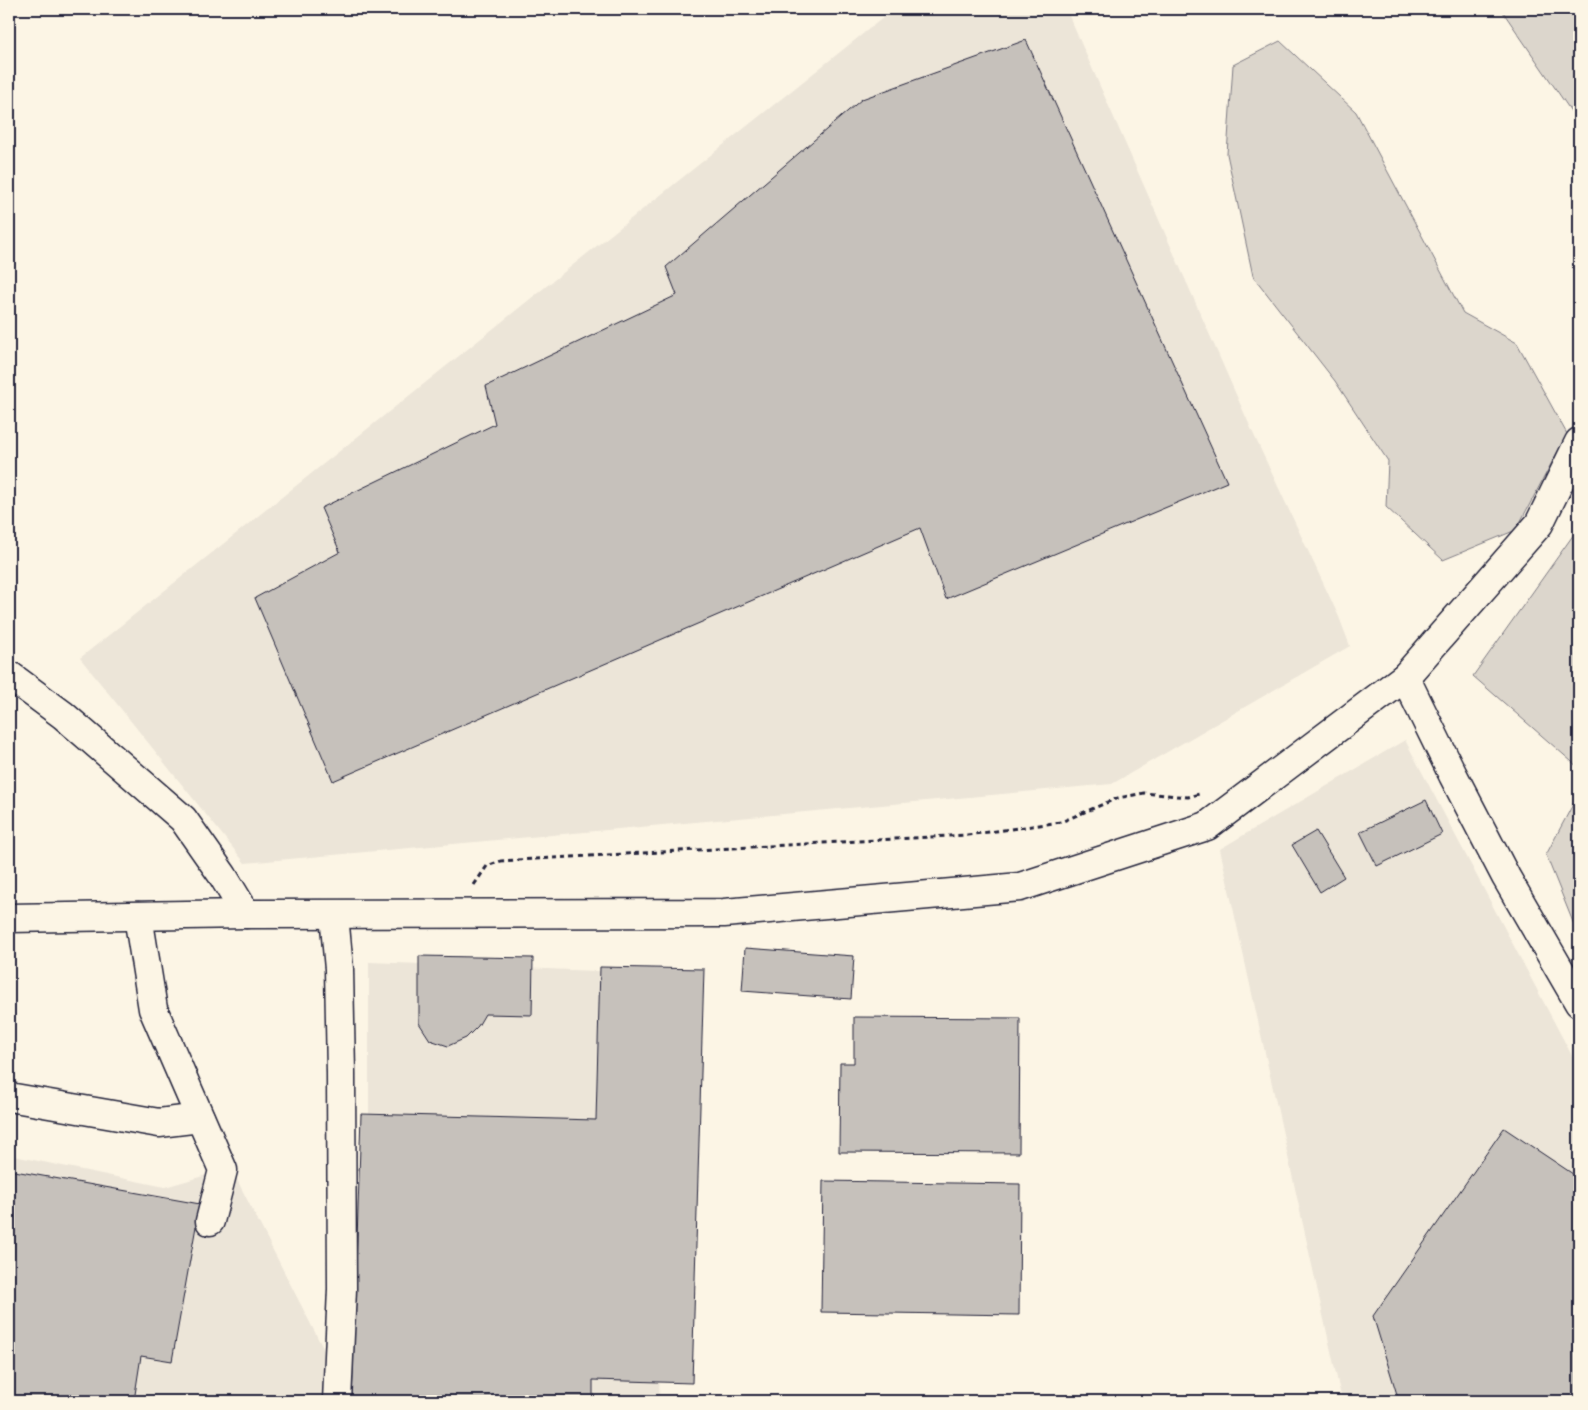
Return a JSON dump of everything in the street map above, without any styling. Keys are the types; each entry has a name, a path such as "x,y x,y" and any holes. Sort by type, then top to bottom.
{"street":[{"path":"9,918 246,914 724,913 1020,886 1207,826 1405,677 1539,524 1579,442"},
{"path":"9,675 64,715 183,819 223,876 246,914"},
{"path":"1405,677 1506,877 1579,1004"},
{"path":"334,915 339,969 341,1083 342,1289 337,1401"},
{"path":"138,916 153,1009 223,1170 210,1221"},
{"path":"9,1097 159,1123 200,1118"}],"path":[{"path":"9,16 14,9"},
{"path":"472,889 487,866 501,861 967,834 1061,822 1118,798 1144,793 1188,797 1206,792"}],"shaded area":[{"path":"894,9 1066,9 1253,433 1339,617 1350,646 1112,784 245,863 80,658"},
{"path":"1501,9 1579,9 1579,123"},
{"path":"1280,41 1356,112 1463,313 1517,343 1567,434 1516,530 1443,560 1386,507 1388,461 1335,381 1253,276 1227,154 1233,65"},
{"path":"1579,527 1579,768 1473,676"},
{"path":"1405,740 1579,1069 1579,1401 1342,1401 1220,849"},
{"path":"1579,793 1579,937 1546,855"},
{"path":"369,962 672,974 659,1401 369,1401"},
{"path":"9,1155 165,1187 231,1168 348,1397 346,1401 9,1401"}],"building":[{"path":"1026,40 1227,482 946,599 920,528 333,781 255,598 340,552 321,508 495,424 486,386 677,295 666,267 862,99"},
{"path":"1426,800 1442,834 1377,866 1360,832"},
{"path":"1316,831 1344,877 1320,892 1292,845"},
{"path":"745,948 854,956 851,999 742,991"},
{"path":"419,956 533,958 532,1015 485,1014 478,1026 466,1038 448,1046 430,1040 419,1023"},
{"path":"600,967 704,969 692,1383 593,1380 593,1401 352,1401 361,1114 596,1120"},
{"path":"854,1017 1020,1018 1019,1153 839,1152 840,1063 854,1063"},
{"path":"1504,1128 1579,1178 1579,1401 1399,1401 1373,1316"},
{"path":"9,1170 200,1204 172,1361 141,1356 134,1401 38,1401 9,1396"},
{"path":"823,1181 1020,1184 1019,1315 821,1312"}]}
